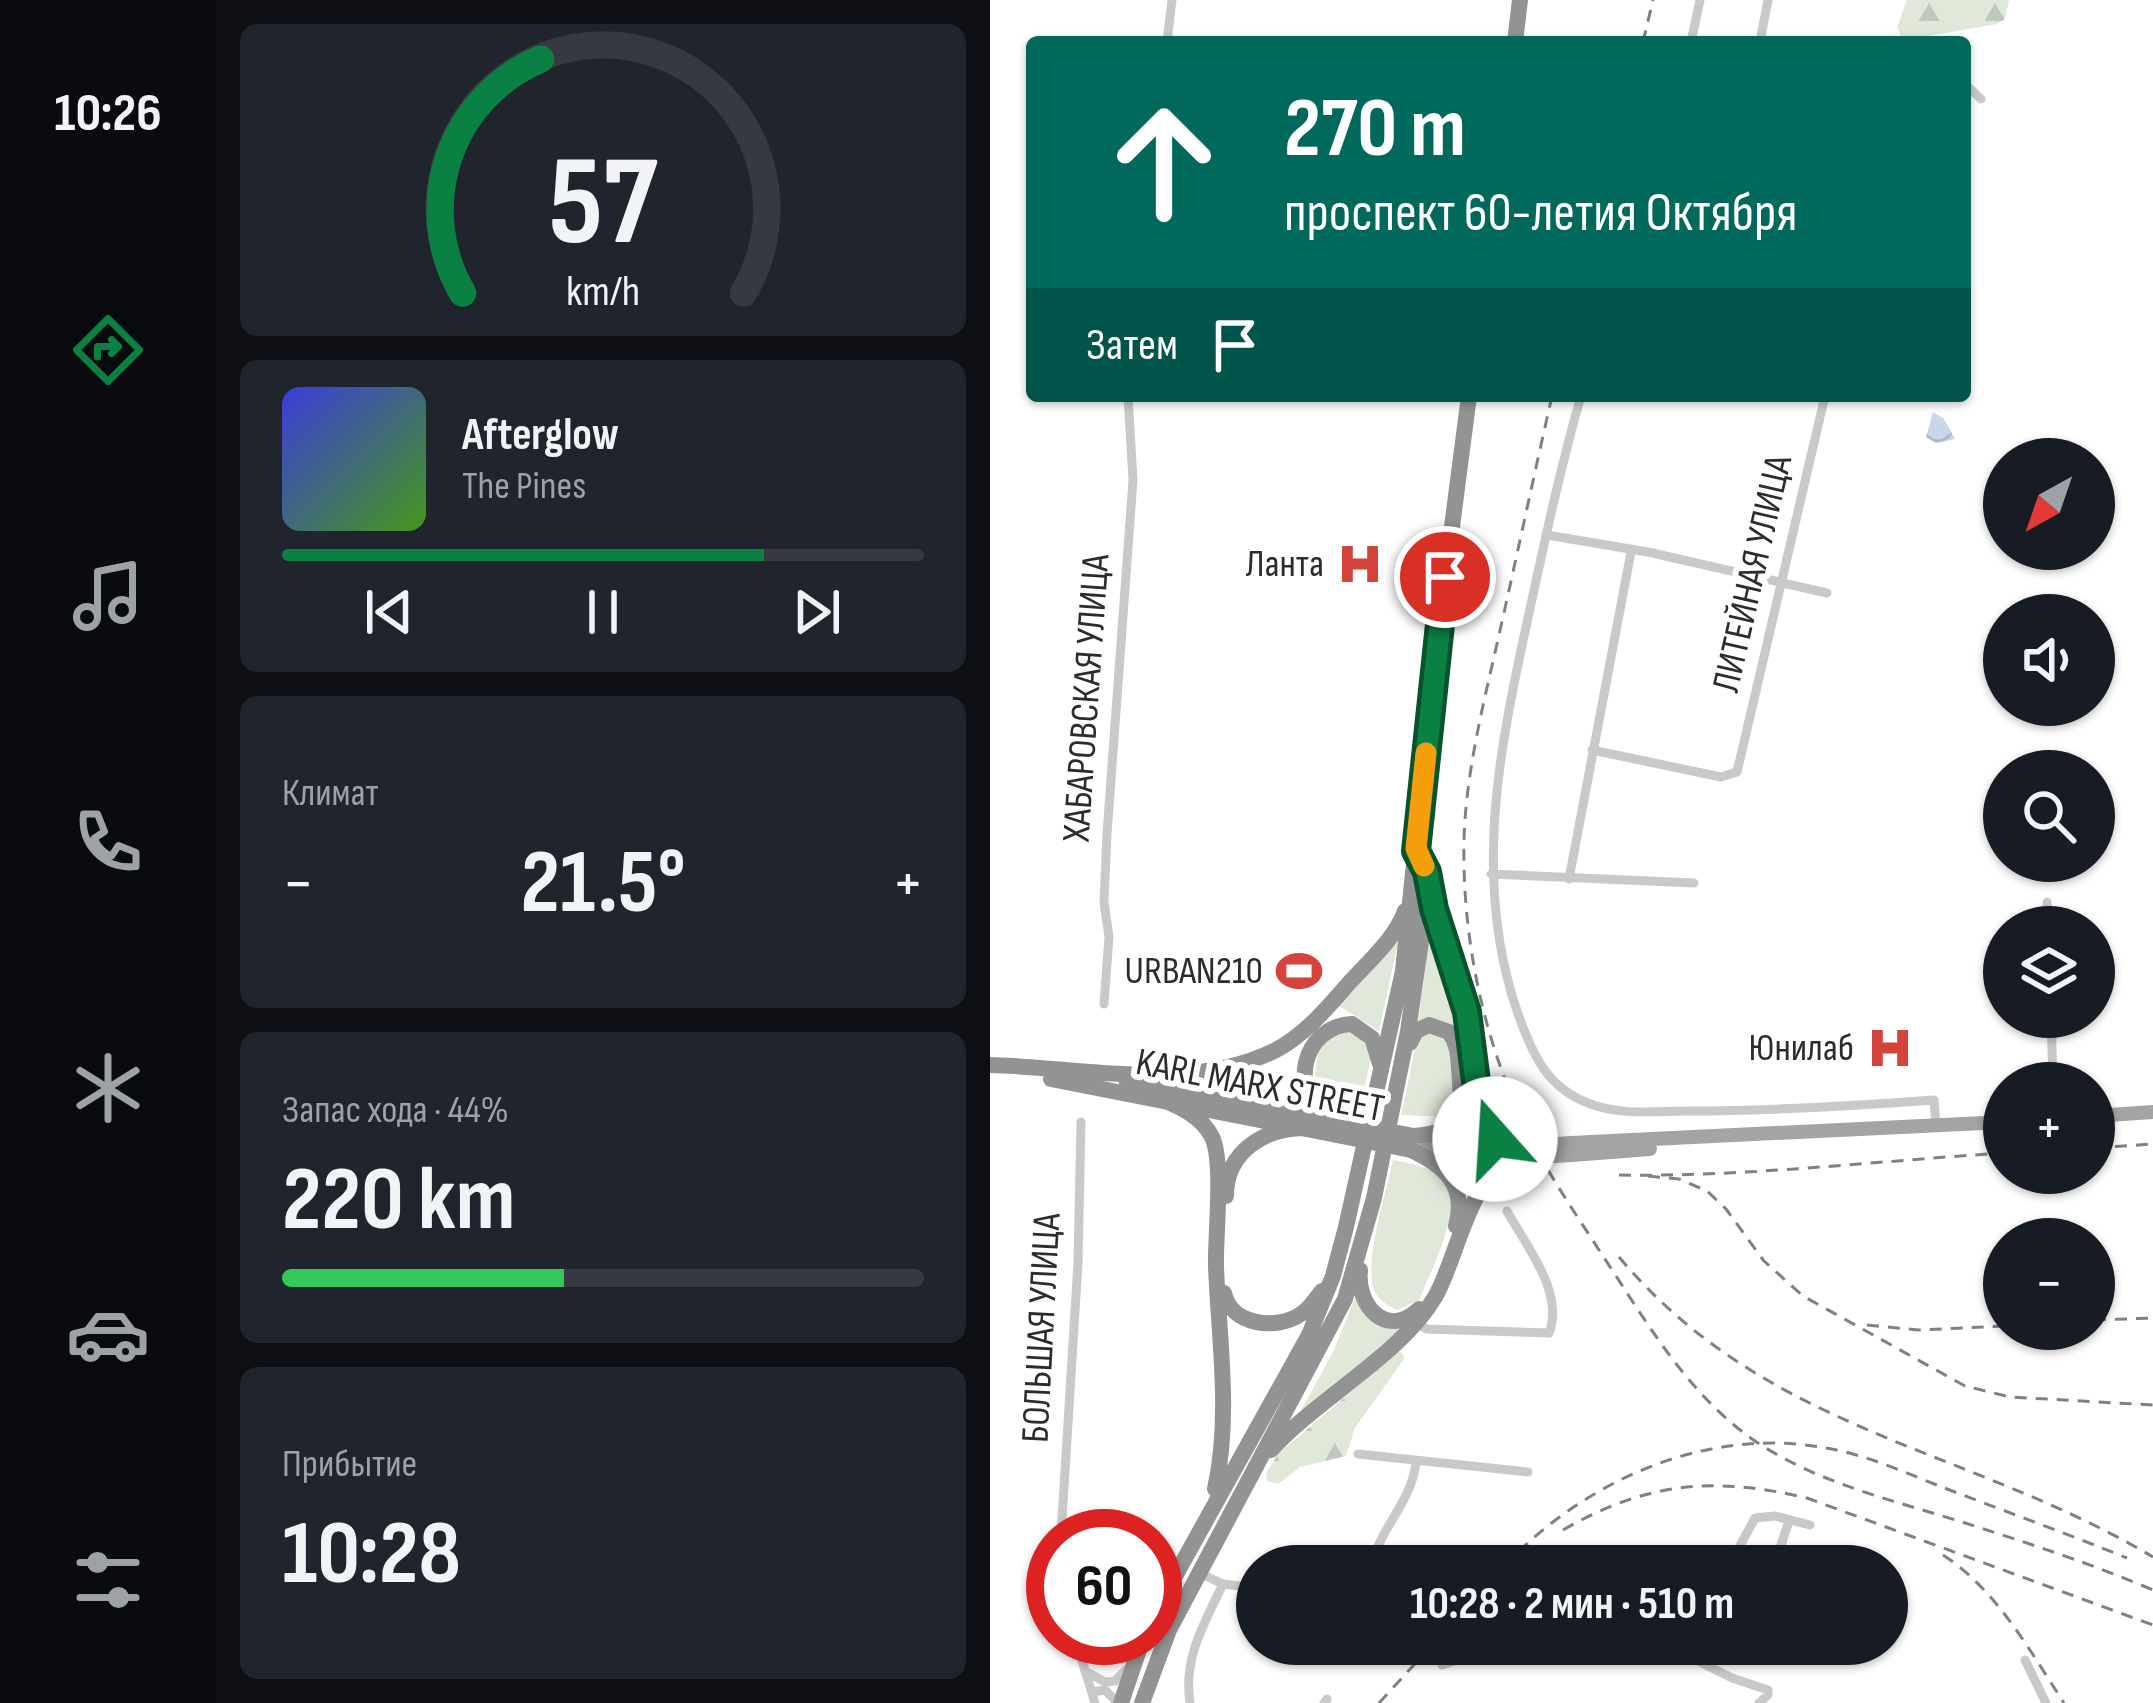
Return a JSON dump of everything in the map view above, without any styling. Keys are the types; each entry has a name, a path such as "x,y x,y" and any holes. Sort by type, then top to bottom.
{"highway":[{"path":"1516,36 1520,0"},
{"path":"1182,1562 1309,1335 1333,1276 1403,971 1435,657 1468,402"},
{"path":"990,1065 1217,1071 1277,1050 1316,1018 1393,934 1404,916 1416,851"},
{"path":"1393,1114 1423,928 1416,851"},
{"path":"1338,1128 1305,1091 1305,1066 1315,1046 1342,1024 1363,1029 1378,1049 1381,1077"},
{"path":"1072,1070 1338,1128 1412,1143 1448,1172 1460,1210 1425,1302 1415,1314 1394,1322 1383,1320 1366,1306 1358,1285 1375,1198 1393,1114 1411,1036 1422,1027 1442,1027 1455,1040 1458,1051 1460,1109 1444,1131 1412,1143"},
{"name":"KARL MARX STREET","path":"990,1075 1070,1081 1305,1128 1338,1128"},
{"path":"1161,1099 1197,1118 1211,1135 1216,1154 1216,1268 1223,1354 1221,1456 1207,1516"},
{"path":"1305,1128 1260,1138 1243,1151 1228,1176 1225,1301 1240,1317 1252,1321 1289,1319 1308,1309 1333,1276"},
{"path":"1242,1489 1286,1433 1416,1323 1441,1287 1483,1184 1517,1153"},
{"path":"1142,1703 1162,1647 1199,1573 1345,1299 1375,1198"},
{"path":"1119,1703 1133,1665"}],"main road":[{"path":"1416,851 1427,872 1467,1012 1481,1120 1517,1153"},
{"path":"2115,1116 2153,1117"},
{"path":"2115,1119 2153,1117"},
{"path":"1412,1143 1517,1153 1782,1133 1983,1125"},
{"path":"1571,1149 1983,1126"}],"street":[{"path":"1167,36 1172,0"},
{"path":"1692,36 1700,0"},
{"path":"1761,36 1768,0"},
{"path":"1971,89 1982,99"},
{"name":"ХАБАРОВСКАЯ УЛИЦА","path":"1104,1004 1109,938 1107,834 1133,480 1128,402"},
{"path":"1580,402 1499,762 1491,874 1499,947 1530,1047 1547,1077 1585,1102 1620,1112 1782,1111 1934,1100 1936,1125"},
{"name":"ЛИТЕЙНАЯ УЛИЦА","path":"1592,749 1733,776 1784,583 1824,402"},
{"path":"1547,535 1827,593"},
{"path":"1569,879 1631,552"},
{"path":"1491,874 1694,883"},
{"path":"2047,902 2047,906"},
{"path":"1782,1111 1782,1133"},
{"name":"БОЛЬШАЯ УЛИЦА","path":"1063,1509 1078,1263 1081,1122"},
{"path":"1416,1323 1427,1329 1549,1333 1553,1325 1549,1288 1507,1210"},
{"path":"1358,1454 1528,1472"},
{"path":"1377,1545 1406,1500 1416,1463"},
{"path":"1741,1545 1756,1518 1774,1516 1810,1525"},
{"path":"1781,1545 1789,1521"},
{"path":"1199,1573 1236,1586"},
{"path":"1190,1703 1192,1652 1223,1584"},
{"path":"2025,1660 2046,1703"},
{"path":"1083,1665 1094,1697 1105,1690 1119,1703"},
{"path":"1084,1670 1105,1682 1115,1681 1126,1665"},
{"path":"1708,1665 1769,1692 1759,1703"}],"green space":[{"path":"1907,0 2009,0 2005,19 1997,24 1927,36 1901,36 1897,27"},
{"path":"1399,938 1379,1031 1336,1004"},
{"path":"1433,939 1456,998 1462,1038 1418,1024"},
{"path":"1347,1030 1360,1034 1373,1050 1360,1107 1327,1097 1314,1085 1318,1051"},
{"path":"1432,1030 1442,1036 1453,1056 1451,1107 1446,1117 1401,1115 1418,1036"},
{"path":"1393,1160 1442,1177 1451,1208 1419,1300 1397,1310 1375,1292 1371,1264"},
{"path":"1355,1298 1404,1328 1298,1416 1334,1350"},
{"path":"1398,1352 1404,1359 1355,1428 1346,1456 1300,1467 1278,1484 1267,1481 1266,1473 1278,1454"}],"water":[{"path":"1933,412 1944,419 1955,439 1936,443 1926,437"}],"railway":[{"path":"1644,36 1653,0"},
{"path":"1551,402 1477,736 1464,840 1466,910 1476,980 1494,1048 1527,1132 1669,1355 1709,1401 1755,1441 1831,1480 2036,1546 2153,1590"},
{"path":"2115,1147 2153,1144"},
{"path":"1619,1175 1763,1171 1983,1155"},
{"path":"1648,1176 1679,1179 1707,1191 1764,1261 1803,1296 1965,1386 2010,1397 2153,1405"},
{"path":"1619,1257 1677,1316 1739,1363 1804,1400 2012,1488 2153,1557"},
{"path":"2115,1319 2153,1318"},
{"path":"1867,1325 1918,1330 1983,1327"},
{"path":"1526,1545 1572,1508 1651,1466 1737,1445 1781,1443 1872,1460 2127,1558"},
{"path":"1563,1530 1652,1493 1711,1486 1773,1491 1807,1498 2153,1625"},
{"path":"1943,1555 1996,1603 2064,1703"},
{"path":"1379,1703 1414,1665"}],"slow traffic":[{"path":"1424,866 1416,848 1426,753"}],"place":[{"name":"Ланта","path":"1360,564"},
{"name":"URBAN210","path":"1299,971"},
{"name":"Юнилаб","path":"1890,1048"}],"route":[{"path":"1445,577 1416,851 1427,872 1467,1012 1481,1120 1495,1139"}]}
